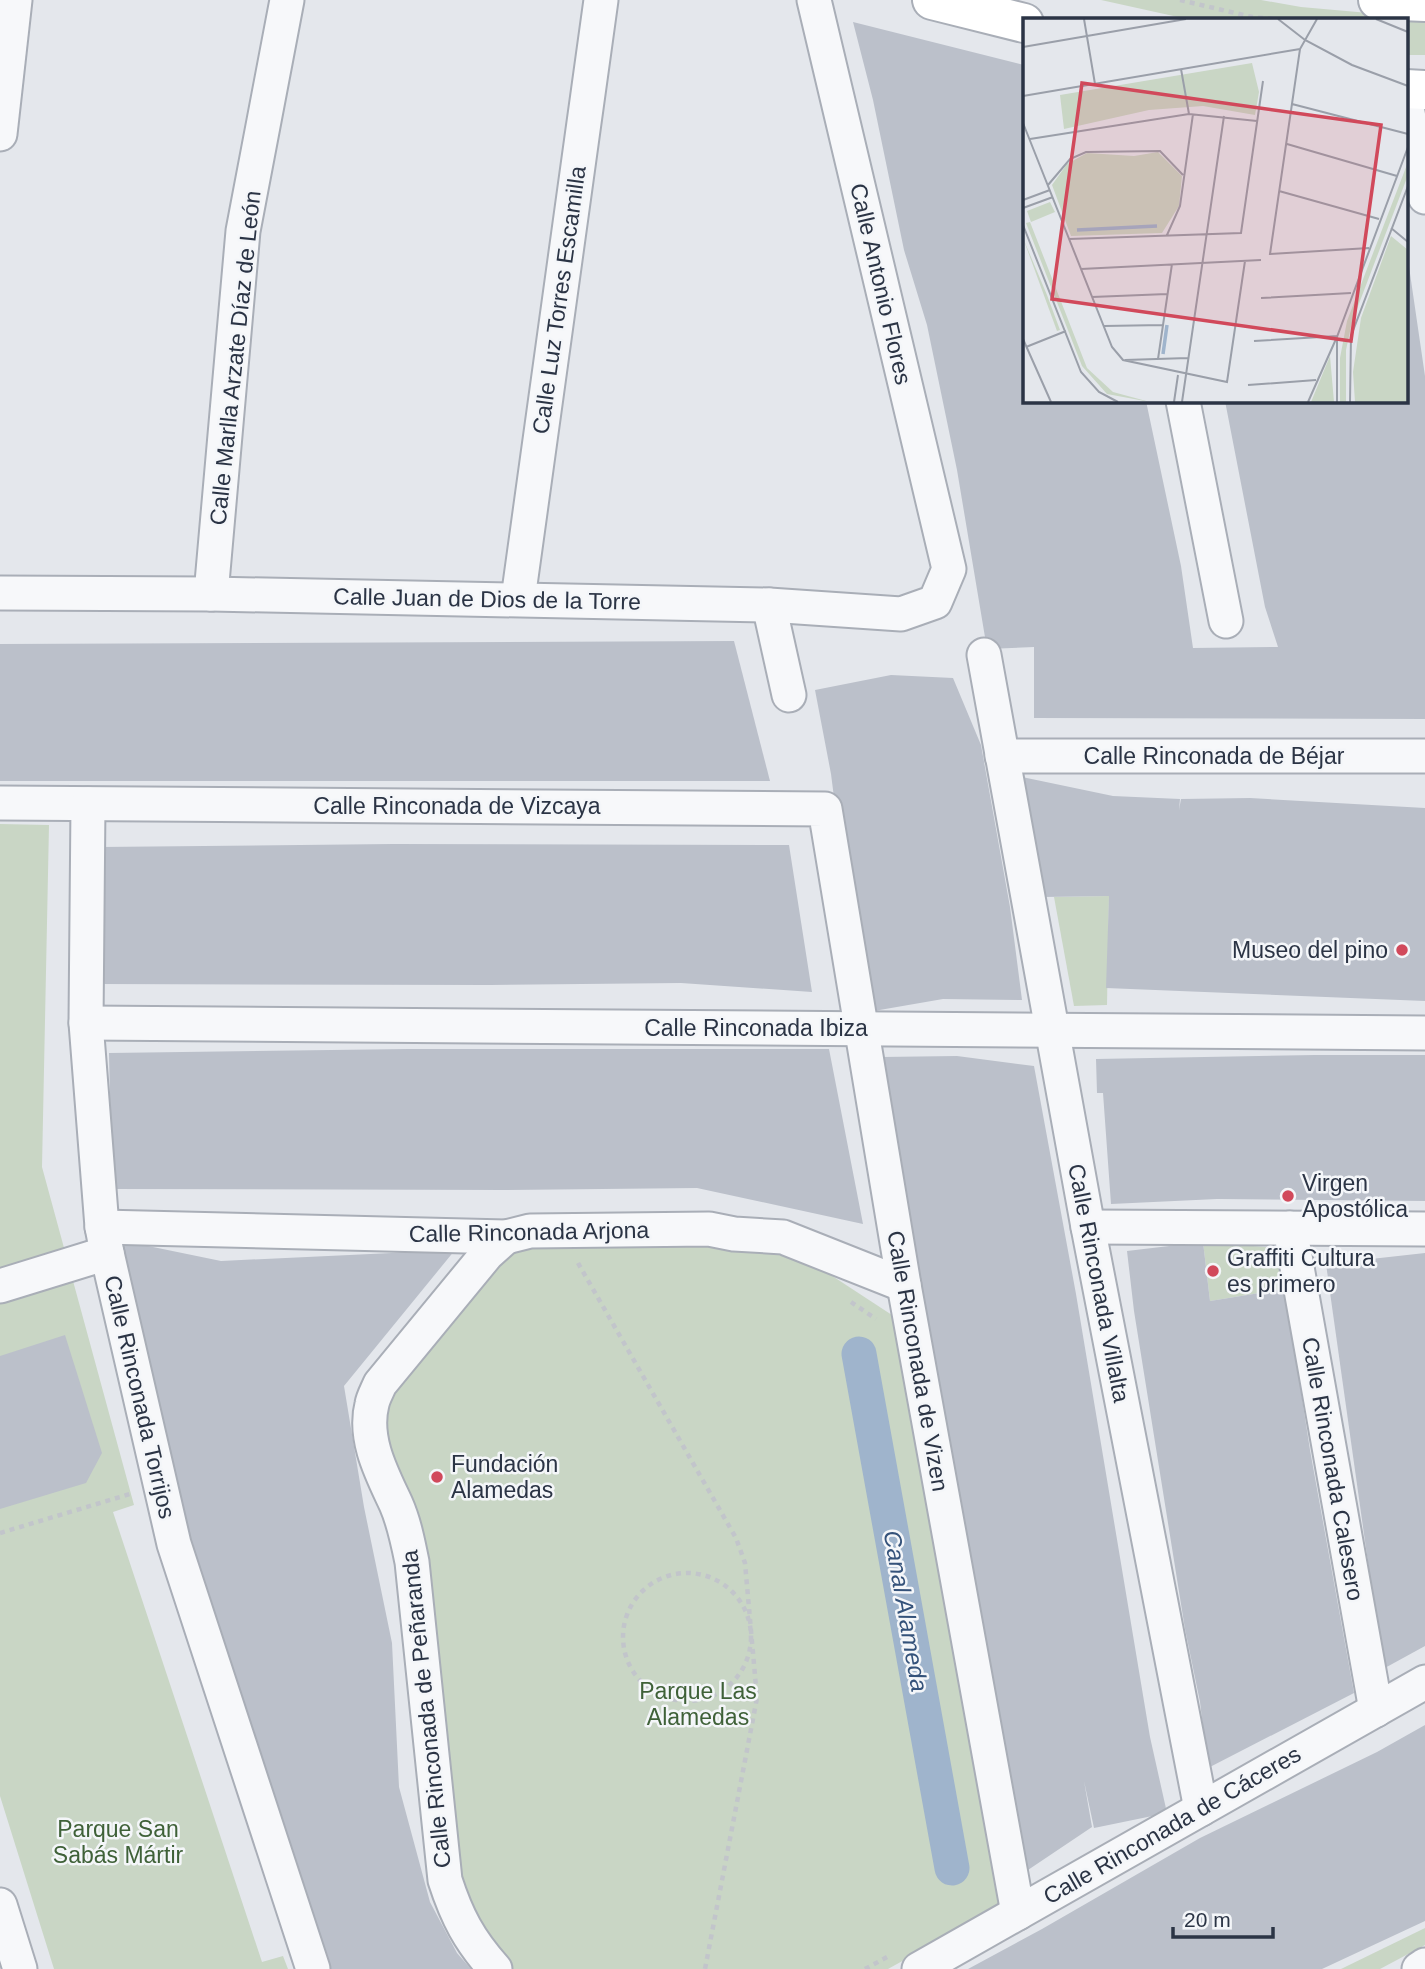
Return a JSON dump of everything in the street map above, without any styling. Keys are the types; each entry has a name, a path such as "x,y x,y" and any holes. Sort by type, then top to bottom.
{"main road":[{"path":"932,0 1023,23"},
{"path":"1378,0 1425,2"}],"street":[{"path":"0,134 15,0"},
{"name":"Calle Marlla Arzate Díaz de León","path":"211,594 243,231 287,0"},
{"name":"Calle Luz Torres Escamilla","path":"518,599 601,0"},
{"name":"Calle Antonio Flores","path":"814,0 949,569"},
{"path":"1415,94 1425,197"},
{"path":"1183,402 1226,621"},
{"name":"Calle Juan de Dios de la Torre","path":"0,593 518,599 769,605 901,614 935,602 949,569"},
{"path":"769,605 789,695"},
{"name":"Calle Rinconada Villalta","path":"984,655 1088,1227 1201,1809"},
{"name":"Calle Rinconada de Béjar","path":"1002,756 1425,756"},
{"name":"Calle Rinconada de Vizcaya","path":"0,803 825,809"},
{"name":"Calle Rinconada Torrijos","path":"88,804 86,1023 104,1240 174,1544 313,1969"},
{"name":"Calle Rinconada de Vizen","path":"825,809 904,1285 1018,1913"},
{"name":"Calle Rinconada Ibiza","path":"86,1023 1425,1033"},
{"path":"1088,1227 1425,1229"},
{"name":"Calle Rinconada Calesero","path":"1290,1228 1376,1710"},
{"name":"Calle Rinconada Arjona","path":"0,1286 104,1240 506,1237 530,1231 709,1229 734,1234 783,1237 904,1285"},
{"name":"Calle Rinconada de Peñaranda","path":"495,1969 473,1944 455,1912 445,1880 412,1562 403,1522 375,1456 371,1405 380,1384 487,1254 506,1237"},
{"name":"Calle Rinconada de Cáceres","path":"909,1959 1018,1913 1425,1682"},
{"path":"0,1905 20,1969"},
{"path":"1419,1969 1425,1965"}],"path":[{"path":"1180,0 1264,18"},
{"path":"574,1256 736,1538 745,1563 757,1698 705,1969"},
{"path":"842,1296 877,1320"},
{"path":"0,1533 139,1492"},
{"path":"685,1572 705,1574 724,1584 738,1598 748,1616 752,1636 748,1658 738,1677 721,1692 702,1700 680,1701 659,1695 641,1682 629,1664 623,1643 625,1621 633,1602 647,1586 665,1576 685,1572"},
{"path":"865,1969 909,1959"}],"green space":[{"path":"1101,0 1261,0 1301,7 1425,18 1425,55 1408,55 1408,18 1182,18"},
{"name":"Parque San Sabás Mártir","path":"0,824 49,825 42,1167 134,1505 113,1512 262,1962 283,1956 288,1969 54,1969 0,1796"},
{"path":"1109,896 1107,1005 1074,1006 1054,897"},
{"name":"Parque Las Alamedas","path":"509,1239 778,1247 814,1264 895,1317 1001,1906 888,1969 503,1969 463,1914 379,1448 391,1382"},
{"path":"1203,1242 1280,1248 1285,1289 1210,1301"},
{"path":"1425,1928 1425,1945 1380,1969 1341,1969"}],"building":[{"path":"853,22 1023,65 1023,402 1146,402 1181,566 1193,648 1278,647 1265,607 1225,402 1408,402 1408,260 1425,376 1425,719 1034,718 1034,647 987,649 957,470 927,325 904,250 873,100"},
{"path":"734,641 770,781 0,781 0,644"},
{"path":"891,675 953,678 981,745 1010,907 1022,1000 943,999 868,1012 841,852 831,774 815,690"},
{"path":"1022,777 1113,796 1180,799 1179,810 1181,799 1250,798 1425,808 1425,1001 1106,988 1109,896 1043,897"},
{"path":"393,844 789,845 812,992 681,983 97,984 100,847"},
{"path":"408,1049 829,1049 863,1224 697,1188 112,1189 109,1053"},
{"path":"1425,1055 1425,1201 1217,1199 1111,1204 1103,1093 1097,1093 1096,1059"},
{"path":"957,1056 1034,1066 1076,1294 1150,1737 1167,1813 1094,1828 1084,1781 1092,1827 1022,1874 881,1057"},
{"path":"119,1240 221,1261 455,1250 344,1386 364,1507 392,1643 399,1787 430,1902 457,1953 471,1969 321,1969 188,1544"},
{"path":"1203,1242 1210,1301 1285,1289 1310,1450 1354,1693 1208,1768 1200,1702 1185,1629 1134,1311 1127,1251"},
{"path":"1425,1253 1425,1646 1383,1669 1326,1264"},
{"path":"65,1335 102,1453 86,1483 0,1509 0,1356"},
{"path":"1425,1725 1425,1921 1322,1969 968,1969 1200,1838 1377,1752"}],"waterway":[{"name":"Canal Alameda","path":"859,1354 952,1868"}],"place":[{"name":"Museo del pino","path":"1402,950"},
{"name":"Virgen Apostólica","path":"1288,1196"},
{"name":"Graffiti Cultura es primero","path":"1213,1271"},
{"name":"Fundación Alamedas","path":"437,1477"}]}
